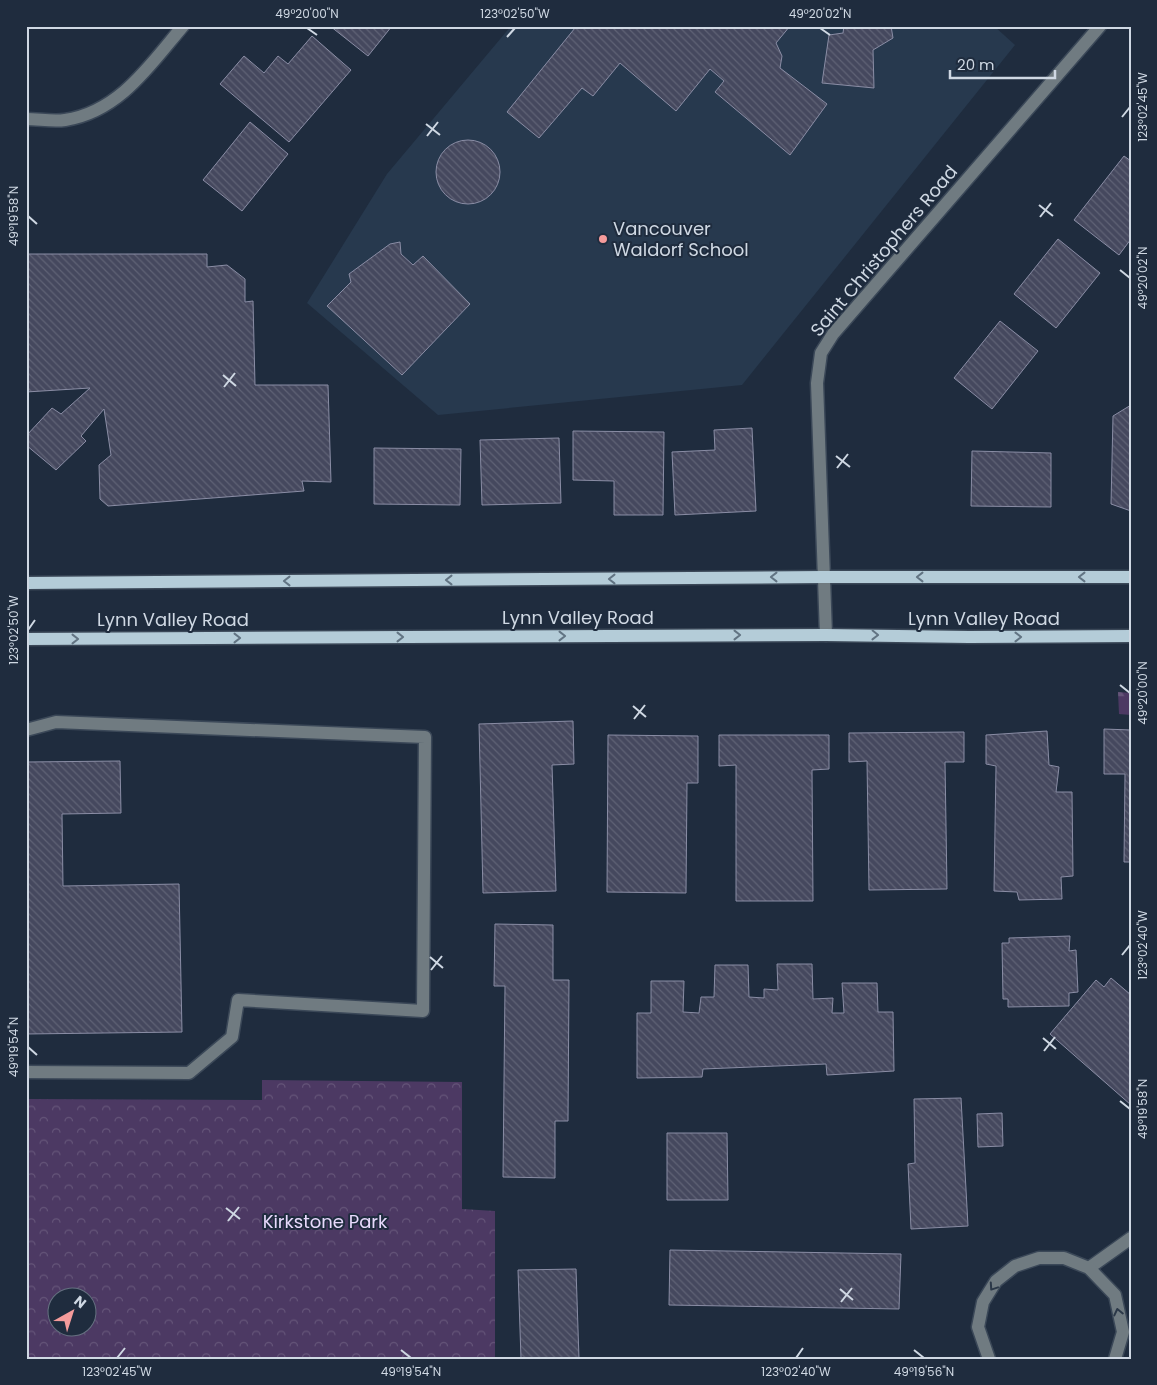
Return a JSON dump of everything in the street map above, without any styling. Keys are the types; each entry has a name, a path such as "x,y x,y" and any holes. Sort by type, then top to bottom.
{"main road":[{"path":"26,583 823,577 1131,577"},
{"name":"Lynn Valley Road","path":"26,639 826,635 969,637 1131,636"}],"street":[{"path":"26,119 63,120 90,114 117,98 139,78 183,26"},
{"name":"Saint Christophers Road","path":"826,635 818,383 821,353 840,326 1100,26"},
{"path":"26,730 56,722 425,737 423,1011 238,1000 232,1037 189,1073 26,1072"},
{"path":"1089,1268 1131,1238"},
{"path":"989,1359 978,1327 983,1302 996,1281 1015,1266 1039,1258 1064,1258 1089,1268 1115,1296 1123,1332 1115,1359"}],"shaded area":[{"name":"Vancouver Waldorf School","path":"511,26 994,26 1015,45 742,385 438,415 307,303 387,174"}],"green space":[{"path":"1118,692 1131,693 1131,715 1119,714"},
{"name":"Kirkstone Park","path":"262,1080 462,1082 462,1209 495,1211 495,1359 26,1359 26,1099 262,1100"}],"building":[{"path":"330,26 392,26 368,56"},
{"path":"572,26 790,26 776,43 782,56 780,68 827,104 790,155 715,92 724,81 710,69 676,111 620,63 593,96 582,88 539,138 507,112 575,28"},
{"path":"844,26 891,26 893,38 873,50 874,88 822,83 829,35 843,33"},
{"path":"312,36 351,70 289,142 220,84 244,56 264,73 278,56 288,64"},
{"path":"250,122 288,154 242,211 203,180"},
{"path":"468,140 480,143 491,149 497,160 500,172 497,184 491,195 480,201 468,204 456,201 445,195 439,184 436,172 439,160 445,149 456,143"},
{"path":"1124,156 1131,161 1131,239 1119,255 1074,220"},
{"path":"1058,239 1100,273 1056,328 1014,294"},
{"path":"400,242 401,254 413,265 423,256 470,304 402,375 327,306 351,282 349,274 390,244"},
{"path":"26,254 207,254 207,267 227,265 245,279 245,302 253,301 255,385 328,385 331,482 302,481 304,491 108,506 100,499 99,465 111,455 104,409 81,436 86,441 56,470 26,445 26,436 52,408 61,414 90,388 26,392"},
{"path":"1000,321 1038,351 992,409 954,378"},
{"path":"1131,405 1131,511 1111,504 1113,416"},
{"path":"752,428 756,511 675,515 672,452 715,450 714,430"},
{"path":"573,431 664,432 663,515 614,515 614,481 573,480"},
{"path":"559,438 561,503 482,505 480,440"},
{"path":"374,448 461,449 460,505 374,504"},
{"path":"972,451 1051,453 1051,507 971,506"},
{"path":"573,721 574,764 552,765 556,891 483,893 479,724"},
{"path":"1104,729 1131,730 1131,862 1124,862 1125,774 1104,774"},
{"path":"1047,731 1049,765 1059,767 1056,792 1072,792 1073,876 1061,877 1062,899 1019,900 1017,892 994,891 996,766 986,764 986,735"},
{"path":"964,732 964,762 945,762 947,889 869,890 867,761 849,762 849,733"},
{"path":"608,735 698,736 698,783 687,783 686,893 607,892"},
{"path":"719,735 829,735 829,769 812,770 813,901 736,901 736,765 719,766"},
{"path":"120,761 121,813 62,814 63,886 179,884 182,1032 26,1034 26,762"},
{"path":"495,924 553,925 553,980 569,980 568,1121 555,1121 555,1178 503,1177 505,986 494,986"},
{"path":"1070,936 1069,951 1076,950 1078,992 1069,993 1069,1006 1008,1007 1008,999 1003,999 1002,943 1009,943 1009,938"},
{"path":"777,964 812,964 813,999 833,998 832,1013 844,1013 842,983 877,983 878,1012 893,1012 894,1071 827,1075 826,1064 703,1069 702,1077 637,1078 637,1013 651,1013 651,981 684,981 683,1012 699,1013 701,997 714,997 715,965 748,965 749,997 764,998 764,989 778,990"},
{"path":"1111,978 1131,995 1131,1105 1050,1034 1096,980 1104,987"},
{"path":"961,1098 968,1226 911,1229 908,1164 915,1163 914,1099"},
{"path":"1002,1113 1003,1146 978,1147 977,1114"},
{"path":"667,1133 727,1133 728,1200 667,1200"},
{"path":"670,1250 901,1254 899,1309 669,1305"},
{"path":"576,1269 579,1359 521,1359 518,1270"}],"place":[{"name":"Vancouver Waldorf School","path":"603,239"}]}
